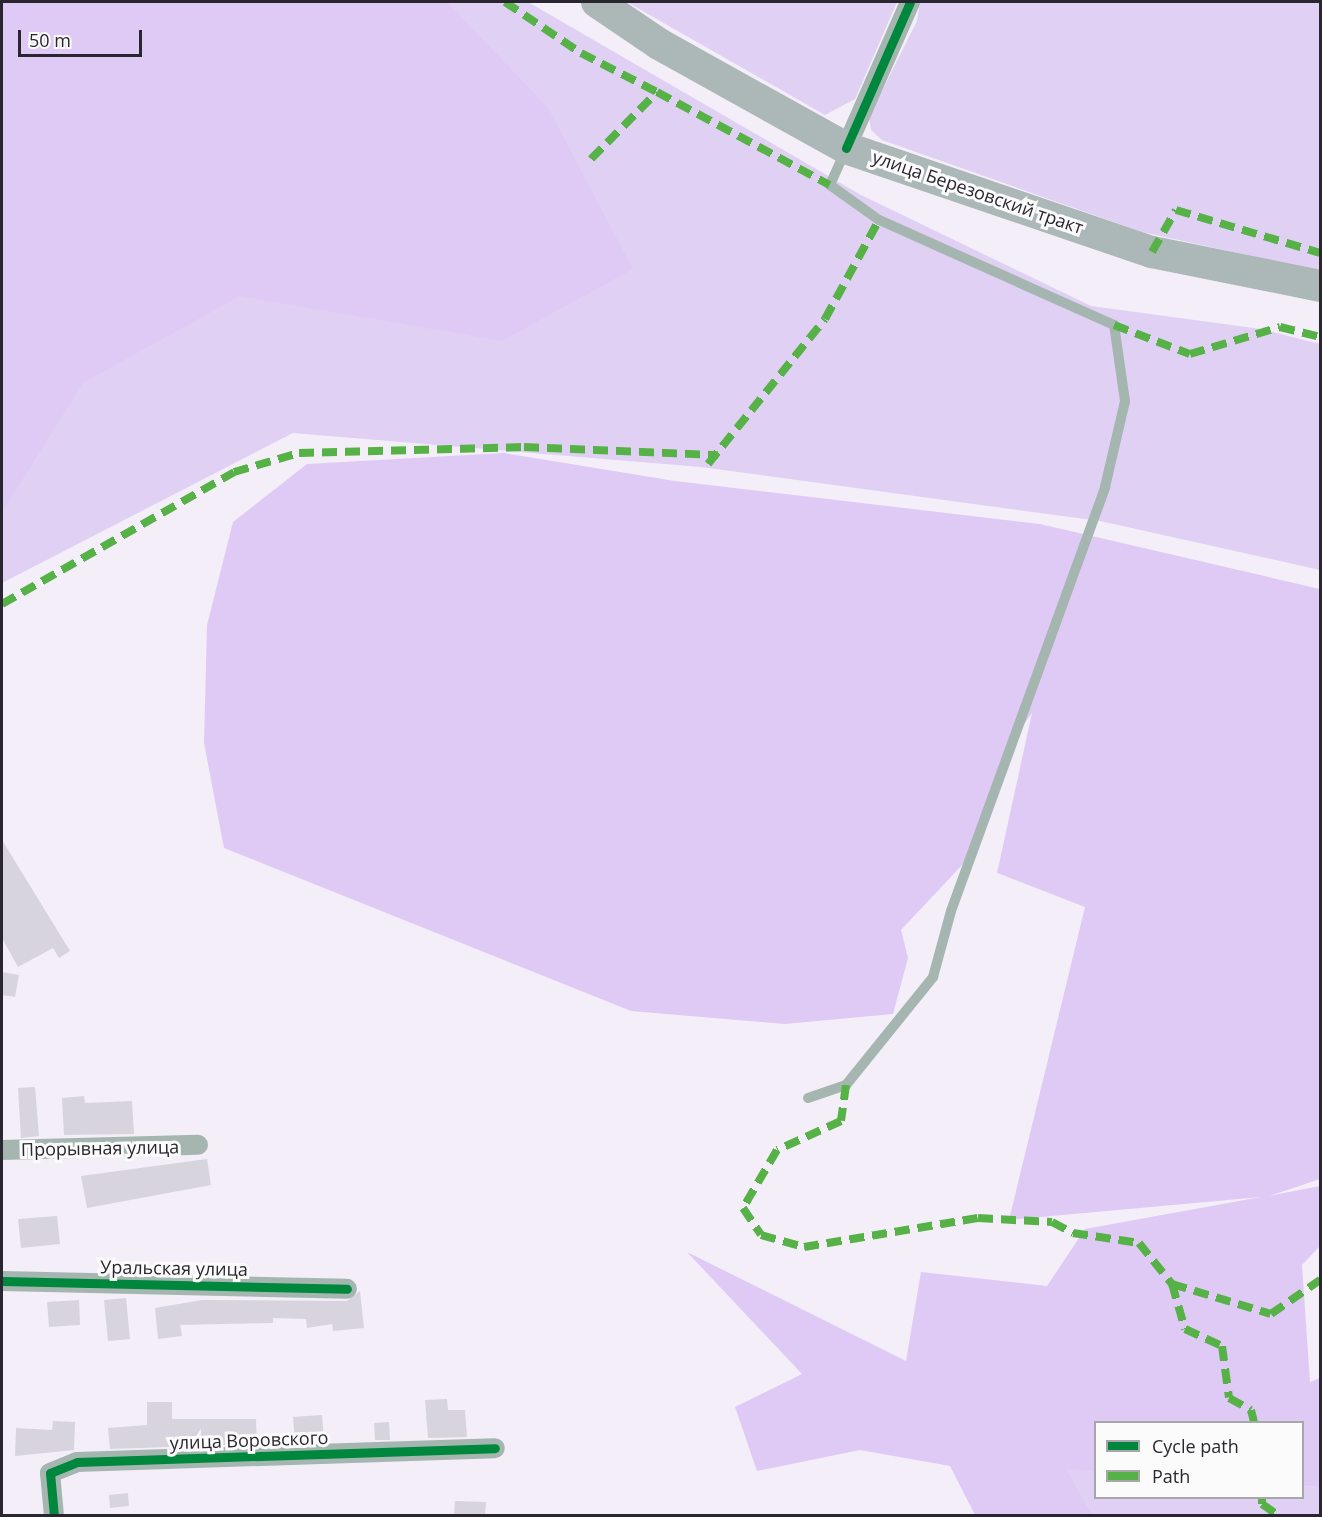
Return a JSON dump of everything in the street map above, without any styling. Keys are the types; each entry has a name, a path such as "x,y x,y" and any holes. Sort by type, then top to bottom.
{"main road":[{"name":"улица Березовский тракт","path":"597,2 659,44 846,148 1152,252 1320,286"}],"street":[{"path":"846,148 910,2"},
{"name":"Прорывная улица","path":"2,1150 198,1145"},
{"name":"Уральская улица","path":"2,1281 346,1288"},
{"name":"улица Воровского","path":"54,1515 50,1473 77,1462 495,1448"}],"lane":[{"path":"808,1098 846,1085 933,976 951,911 1105,487 1125,401 1114,325 879,220 830,185 846,148"}],"shaded area":[{"path":"2,2 528,2 861,195 1091,306 1261,329 1320,344 1320,570 1100,521 701,467 293,433 2,583"},
{"path":"2,2 447,2 548,108 633,269 502,341 240,296 83,383 2,512"},
{"path":"627,2 897,2 855,99 825,115"},
{"path":"920,2 1320,2 1320,271 1142,232 882,140 871,130 869,117 917,21"},
{"path":"504,453 675,481 1040,524 1320,589 1320,1179 1269,1196 1320,1186 1320,1246 1302,1265 1310,1382 1320,1378 1320,1487 1304,1486 1304,1421 1094,1421 1094,1471 1066,1469 1093,1515 975,1515 950,1466 860,1450 757,1471 735,1407 802,1374 687,1252 906,1361 921,1272 1047,1286 1085,1229 1261,1197 1009,1220 1085,907 997,873 1032,713 1012,741 964,863 901,930 908,958 893,1014 785,1024 631,1011 224,848 204,743 207,625 233,522 307,464"},
{"path":"1065,1468 1094,1471 1094,1499 1304,1499 1304,1486 1320,1487 1320,1515 1093,1515"}],"building":[{"path":"2,840 70,951 59,958 53,948 18,967 2,938"},
{"path":"2,972 19,975 15,997 2,995"},
{"path":"35,1087 39,1136 21,1138 18,1088"},
{"path":"84,1096 85,1103 132,1101 134,1134 64,1135 62,1098"},
{"path":"207,1159 211,1185 87,1208 81,1176"},
{"path":"57,1216 60,1244 21,1248 18,1219"},
{"path":"360,1291 364,1328 333,1331 332,1324 307,1328 306,1319 273,1318 273,1323 180,1325 182,1336 158,1339 155,1308 202,1300 347,1301"},
{"path":"126,1298 130,1339 108,1341 104,1300"},
{"path":"79,1300 80,1325 49,1327 47,1302"},
{"path":"447,1399 448,1410 465,1410 467,1437 428,1438 425,1400"},
{"path":"147,1402 172,1402 172,1419 256,1419 257,1444 110,1449 108,1428 147,1425"},
{"path":"322,1415 324,1442 295,1443 293,1417"},
{"path":"53,1421 75,1422 74,1450 15,1456 16,1428 52,1430"},
{"path":"389,1422 390,1440 375,1440 374,1423"},
{"path":"128,1493 129,1506 110,1508 109,1495"},
{"path":"455,1501 486,1502 485,1515 454,1515"}],"marked path":[{"path":"505,2 581,53 657,92"},
{"path":"591,159 657,92 830,185"},
{"path":"1152,252 1176,210 1320,253"},
{"path":"708,464 825,319 879,220"},
{"path":"1114,325 1190,354 1280,327 1320,337"},
{"path":"2,604 234,472 299,453 524,447 718,455"},
{"path":"846,1085 841,1121 777,1150 743,1208 761,1235 804,1247 978,1218 1052,1222 1073,1233 1139,1243 1172,1284 1185,1329 1222,1346 1229,1398 1251,1410 1254,1421"},
{"path":"1172,1284 1271,1314 1320,1280"},
{"path":"1262,1499 1262,1504 1279,1516"}],"cycle path":[{"path":"846,148 910,2"},
{"path":"2,1281 347,1289"},
{"path":"54,1516 50,1473 77,1462 495,1448"}]}
